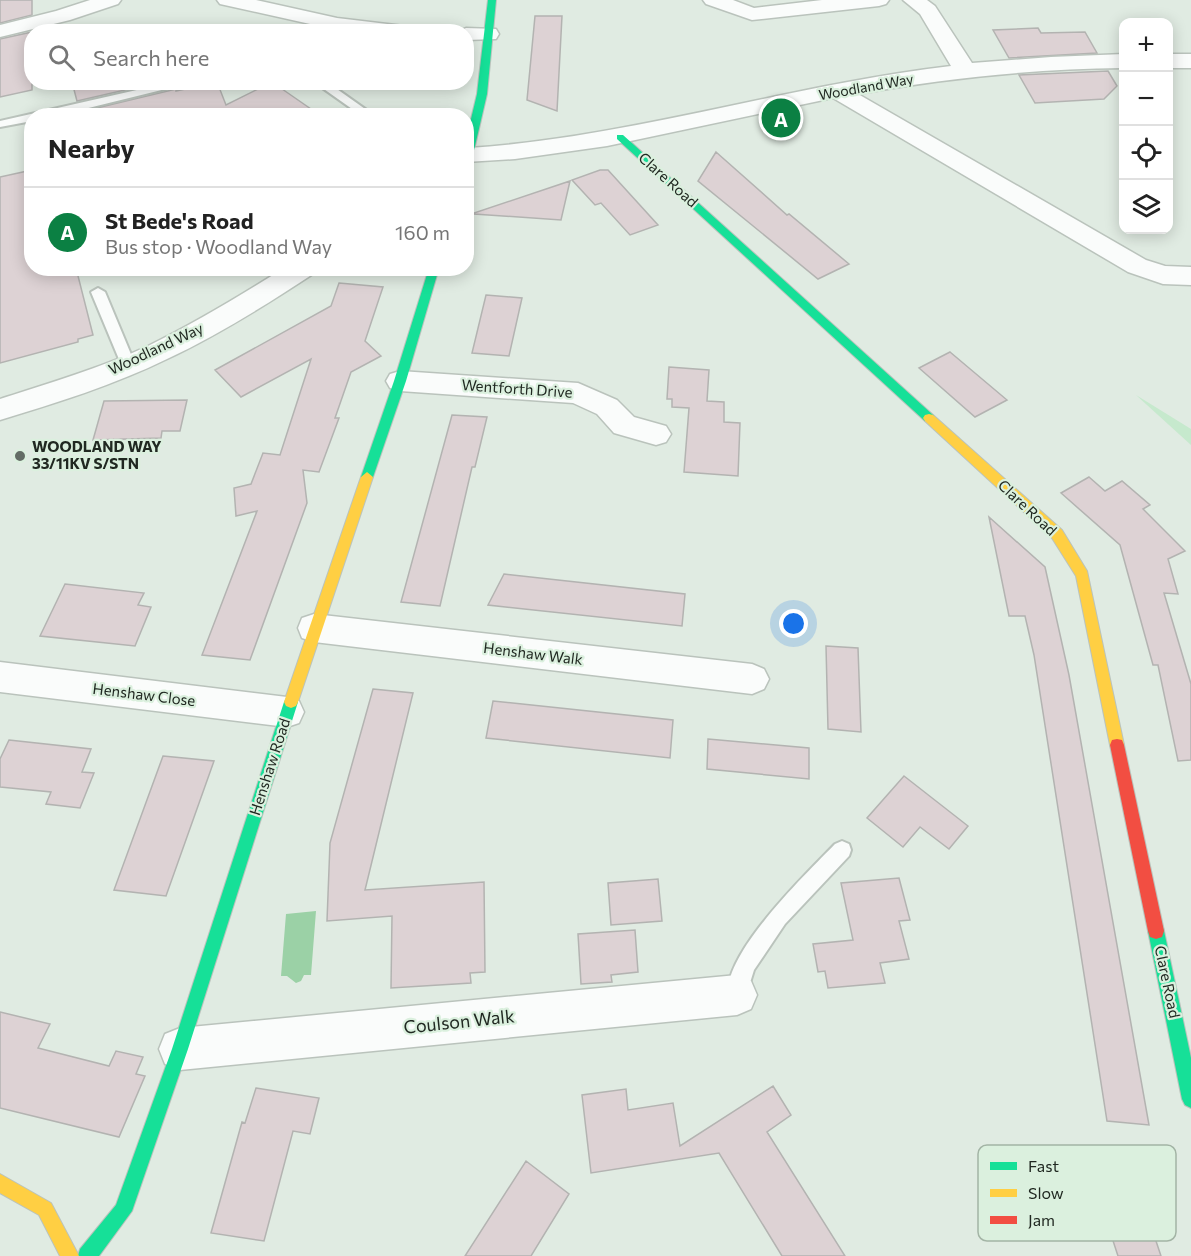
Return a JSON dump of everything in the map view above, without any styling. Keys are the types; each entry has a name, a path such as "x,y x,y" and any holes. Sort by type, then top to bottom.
{"street":[{"path":"29,24 63,16 111,0"},
{"path":"474,131 482,94 492,0"},
{"path":"712,0 753,14 879,0"},
{"path":"232,1 337,24"},
{"path":"929,4 965,70"},
{"path":"0,31 24,25"},
{"path":"474,34 488,34"},
{"name":"Woodland Way","path":"474,158 620,137 837,91 965,70 1119,61"},
{"path":"1173,61 1191,61"},
{"path":"837,91 1137,266 1163,274 1191,276"},
{"name":"Clare Road","path":"620,137 1057,534 1082,575 1191,1099"},
{"name":"Woodland Way","path":"0,410 156,353 264,294 285,276"},
{"name":"Henshaw Road","path":"87,1256 123,1211 180,1049 314,628 400,381 432,276"},
{"name":"Wentforth Drive","path":"400,381 578,393 607,406 624,426 656,434"},
{"name":"Henshaw Walk","path":"314,628 752,679"},
{"name":"Henshaw Close","path":"0,677 287,712"},
{"name":"Coulson Walk","path":"180,1049 737,995"},
{"path":"0,1183 45,1209 70,1256"}],"lane":[{"path":"74,108 154,90"},
{"path":"331,90 358,108"},
{"path":"0,124 24,119"},
{"path":"98,292 128,364"},
{"path":"737,995 745,966 778,917 842,850"}],"shaded area":[{"path":"1136,395 1191,429 1191,445"},
{"path":"316,911 311,975 304,975 301,981 296,983 287,976 281,976 286,914"}],"building":[{"path":"0,0 32,0 32,15 0,23"},
{"path":"535,16 562,16 557,111 527,100"},
{"path":"1038,28 1041,33 1085,32 1097,53 1009,58 993,30"},
{"path":"24,34 24,90 32,90 0,97 0,39"},
{"path":"1108,71 1117,86 1104,99 1035,103 1019,75"},
{"path":"74,90 125,90 77,101"},
{"path":"172,90 220,90 226,105 256,90 284,90 309,108 97,108"},
{"path":"716,152 787,215 789,214 849,264 818,279 698,181"},
{"path":"600,170 608,170 658,225 630,235 601,203 595,205 572,180"},
{"path":"24,172 24,276 78,276 93,335 78,339 78,342 0,363 0,177"},
{"path":"570,181 561,220 474,214 474,213"},
{"path":"339,283 383,287 365,341 381,356 351,372 335,418 339,418 319,472 303,470 307,503 250,660 202,655 257,511 236,516 234,488 251,484 263,453 280,455 311,359 241,397 215,370 331,306"},
{"path":"486,295 522,298 509,356 472,353"},
{"path":"950,352 1007,400 975,417 919,368"},
{"path":"669,367 709,370 707,401 724,402 724,422 740,423 738,476 684,472 689,408 672,407 672,399 667,399"},
{"path":"187,400 180,431 162,431 161,438 93,440 104,401"},
{"path":"452,415 487,417 475,467 472,467 440,606 401,602"},
{"path":"1089,477 1105,491 1122,481 1150,505 1143,509 1185,551 1168,559 1178,594 1164,593 1191,684 1191,760 1178,761 1158,665 1153,665 1120,545 1061,493"},
{"path":"989,517 1045,567 1069,675 1149,1125 1107,1121 1034,655 1025,616 1009,616"},
{"path":"504,574 685,594 682,626 488,605"},
{"path":"65,584 144,593 138,605 151,607 135,646 40,636"},
{"path":"826,646 858,648 861,732 828,729"},
{"path":"373,689 413,693 365,890 484,882 485,972 470,973 471,983 391,988 392,916 327,921 330,843"},
{"path":"493,701 673,720 670,758 486,738"},
{"path":"708,739 809,748 809,779 707,769"},
{"path":"9,740 91,749 82,772 94,773 80,808 46,804 51,792 0,787 0,759"},
{"path":"163,756 214,761 166,896 114,890"},
{"path":"904,776 968,826 949,849 920,827 903,847 867,818"},
{"path":"899,878 910,920 899,921 909,959 880,963 885,983 828,988 825,971 818,972 813,944 853,940 841,883"},
{"path":"658,879 662,921 611,925 608,883"},
{"path":"635,930 638,972 611,975 612,982 581,984 578,934"},
{"path":"0,1012 50,1024 38,1048 109,1066 116,1051 143,1057 136,1074 145,1076 119,1137 0,1108"},
{"path":"773,1086 791,1115 767,1132 845,1256 782,1256 719,1153 591,1173 582,1095 626,1089 628,1110 673,1103 680,1146"},
{"path":"256,1088 319,1098 310,1134 293,1131 264,1241 211,1233 242,1122 245,1123"},
{"path":"526,1161 569,1194 531,1256 465,1256"},
{"path":"1113,1241 1156,1241 1161,1256 1118,1256"}],"traffic: fast":[{"path":"474,128 482,94 492,0"},
{"path":"620,137 929,418"},
{"path":"367,477 400,381 432,276"},
{"path":"87,1256 123,1211 180,1049 291,702"},
{"path":"1156,931 1191,1099"}],"traffic: slow":[{"path":"929,418 1057,534 1082,575 1117,745"},
{"path":"291,702 367,477"},
{"path":"0,1183 45,1209 70,1256"}],"traffic: jam":[{"path":"1117,745 1156,931"}],"place":[{"name":"St Bede's Road","path":"781,118"},
{"name":"WOODLAND WAY 33/11KV S/STN","path":"20,456"}]}
